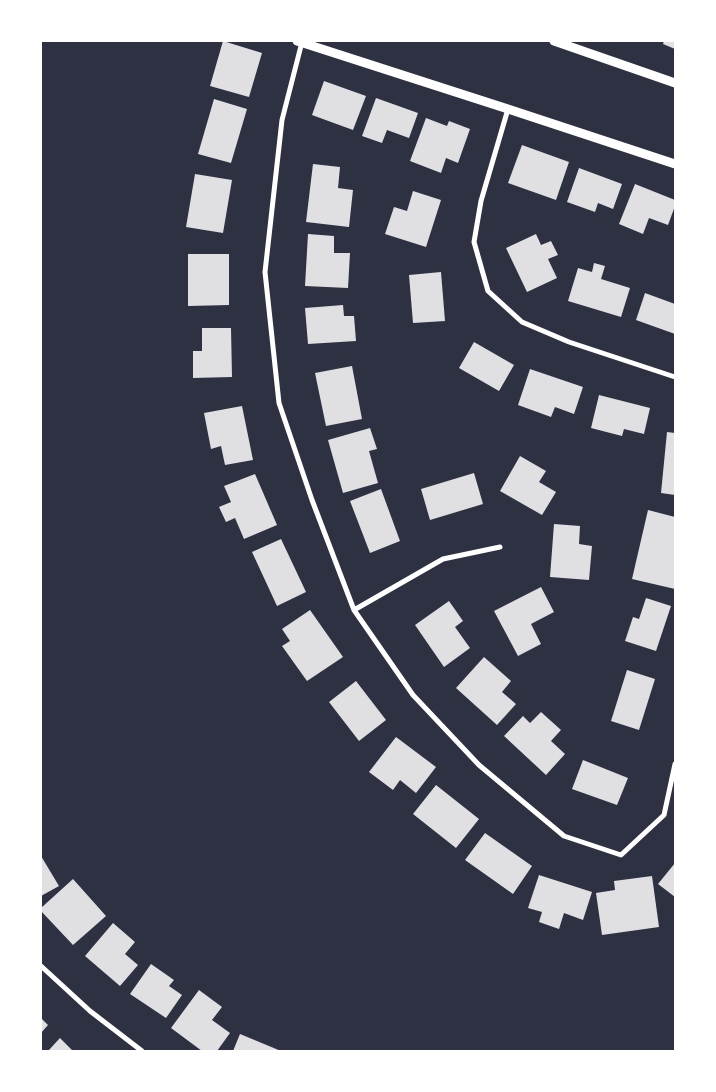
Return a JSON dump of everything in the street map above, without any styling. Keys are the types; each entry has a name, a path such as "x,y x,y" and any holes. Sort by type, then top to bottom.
{"street":[{"path":"554,41 675,83"},
{"path":"675,164 300,42 282,120 265,272 279,403 312,500 354,610 413,695 479,765 564,836 621,855 664,815 675,764"},
{"path":"508,109 481,200 474,242 488,290 522,322 569,342 675,377"},
{"path":"354,610 443,559 500,547"},
{"path":"41,966 90,1011 142,1051"}],"building":[{"path":"223,41 262,53 249,97 210,86"},
{"path":"664,41 675,41 675,49 663,44"},
{"path":"324,81 366,96 353,130 312,115"},
{"path":"376,98 418,113 409,138 387,130 382,143 362,136"},
{"path":"214,99 247,109 231,163 198,154"},
{"path":"426,118 447,126 449,121 470,129 458,163 446,158 441,173 410,161"},
{"path":"522,145 569,162 556,200 508,183"},
{"path":"313,164 340,167 338,188 353,190 349,227 306,222"},
{"path":"579,168 622,184 613,209 598,203 595,212 567,202"},
{"path":"195,174 232,180 223,233 186,227"},
{"path":"635,184 675,200 675,206 668,225 649,218 643,234 619,224"},
{"path":"413,191 441,200 426,247 385,234 394,207 407,211"},
{"path":"308,234 334,236 334,253 350,253 348,288 305,286"},
{"path":"536,234 541,245 551,241 558,255 548,259 557,278 527,292 506,248"},
{"path":"188,254 229,254 229,305 188,306"},
{"path":"594,263 605,266 601,279 630,288 621,317 568,301 578,268 592,272"},
{"path":"441,272 445,321 413,323 409,275"},
{"path":"645,293 675,304 675,334 636,320"},
{"path":"343,305 344,316 354,316 356,341 308,344 305,308"},
{"path":"202,328 231,328 232,377 193,378 193,351 202,351"},
{"path":"474,342 514,365 499,391 459,368"},
{"path":"352,366 362,419 326,426 315,373"},
{"path":"530,369 583,387 574,414 555,407 551,417 518,405"},
{"path":"599,395 650,408 644,434 624,429 622,436 591,428"},
{"path":"242,406 253,460 225,465 221,446 211,449 204,413"},
{"path":"370,428 377,449 369,451 378,483 343,493 328,440"},
{"path":"667,432 675,433 675,495 661,493"},
{"path":"520,456 546,471 539,482 556,492 542,515 500,491"},
{"path":"474,473 483,504 430,520 421,489"},
{"path":"255,474 277,525 244,539 235,518 226,522 219,507 231,502 224,486"},
{"path":"381,489 400,541 370,553 350,501"},
{"path":"648,510 675,517 675,589 632,579"},
{"path":"554,524 580,526 579,544 592,546 589,580 550,577"},
{"path":"281,539 306,592 277,606 252,552"},
{"path":"541,587 554,612 531,624 541,644 518,656 494,611"},
{"path":"646,598 671,606 656,651 625,641 633,617 639,619"},
{"path":"449,601 463,621 455,627 470,648 444,667 415,625"},
{"path":"310,610 343,657 307,681 282,646 290,641 282,629"},
{"path":"484,657 511,681 502,692 516,704 497,725 456,688"},
{"path":"627,670 655,679 639,730 611,721"},
{"path":"356,681 386,720 359,741 329,702"},
{"path":"541,712 561,730 551,741 565,754 546,775 504,736 523,716 530,723"},
{"path":"396,737 436,767 416,793 400,780 393,790 369,772"},
{"path":"583,760 628,778 617,805 572,789"},
{"path":"436,785 479,819 456,848 413,814"},
{"path":"485,833 532,866 513,894 465,860"},
{"path":"41,856 59,886 41,896"},
{"path":"675,863 675,897 658,884"},
{"path":"539,875 592,892 583,920 564,913 559,929 539,922 542,912 528,908"},
{"path":"652,876 659,927 602,935 596,893 615,890 614,881"},
{"path":"73,879 106,916 73,945 41,911 41,908"},
{"path":"113,923 135,942 125,954 138,965 120,986 85,956"},
{"path":"151,964 174,980 169,986 182,995 166,1018 130,994"},
{"path":"199,990 222,1007 212,1020 230,1033 217,1051 202,1051 171,1028"},
{"path":"41,1018 48,1025 41,1033"},
{"path":"240,1034 281,1051 233,1051"},
{"path":"60,1038 73,1051 48,1051"}]}
